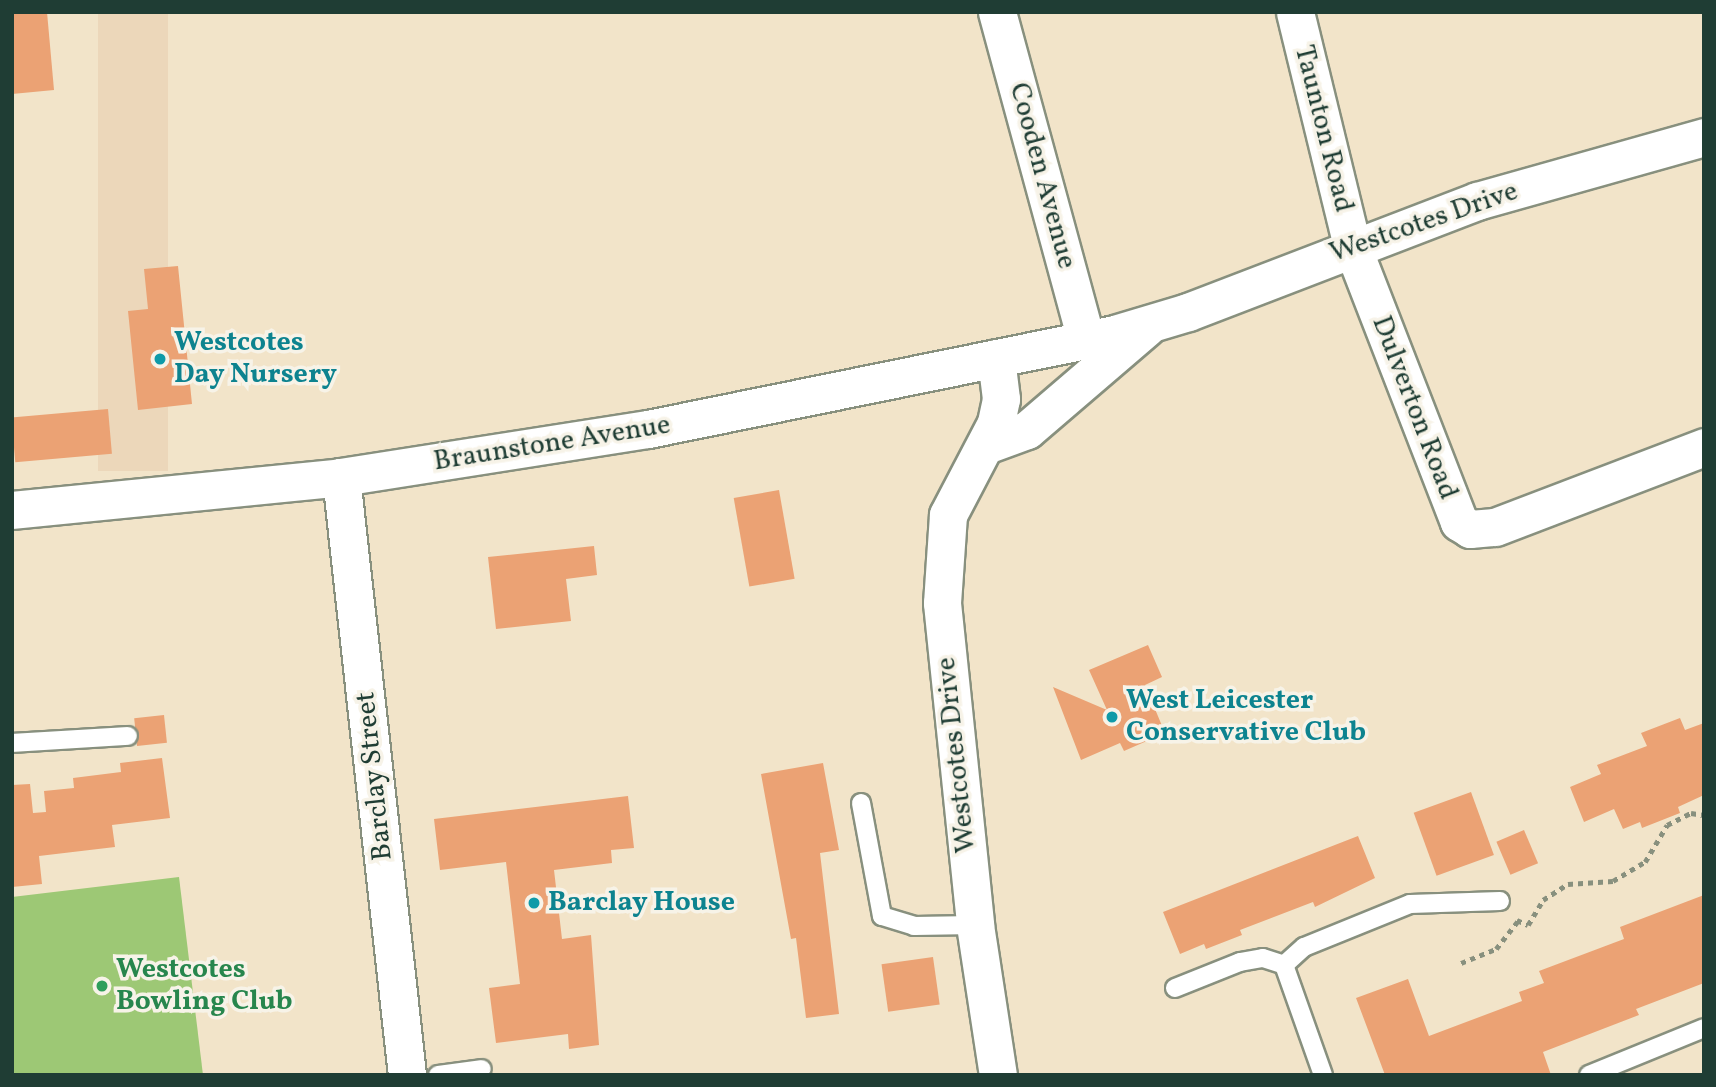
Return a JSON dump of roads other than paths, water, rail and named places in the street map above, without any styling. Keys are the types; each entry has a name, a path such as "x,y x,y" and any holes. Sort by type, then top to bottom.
{"street":[{"name":"Cooden Avenue","path":"997,12 1086,340"},
{"name":"Taunton Road","path":"1295,12 1352,246"},
{"name":"Westcotes Drive","path":"1086,340 1150,324 1476,201 1704,136"},
{"name":"Dulverton Road","path":"1352,246 1451,506 1459,522 1470,529 1494,527 1704,447"},
{"name":"Westcotes Drive","path":"989,444 1027,430 1150,324"},
{"name":"Braunstone Avenue","path":"12,510 341,477 648,429 1086,340"},
{"name":"Westcotes Drive","path":"996,358 1001,399 989,444 948,515 942,603 975,925 998,1075"},
{"name":"Barclay Street","path":"341,477 407,1075"}],"lane":[{"path":"12,743 128,736"},
{"path":"861,803 882,916 906,925 975,925"},
{"path":"1284,965 1304,947 1410,904 1500,901"},
{"path":"1175,988 1240,962 1262,958 1284,965"},
{"path":"1284,965 1323,1075"},
{"path":"1589,1075 1704,1028"},
{"path":"438,1075 482,1069"}],"place":[{"name":"Westcotes Day Nursery","path":"160,359"},
{"name":"West Leicester Conservative Club","path":"1112,717"},
{"name":"Barclay House","path":"534,903"},
{"name":"Westcotes Bowling Club","path":"102,986"}]}
